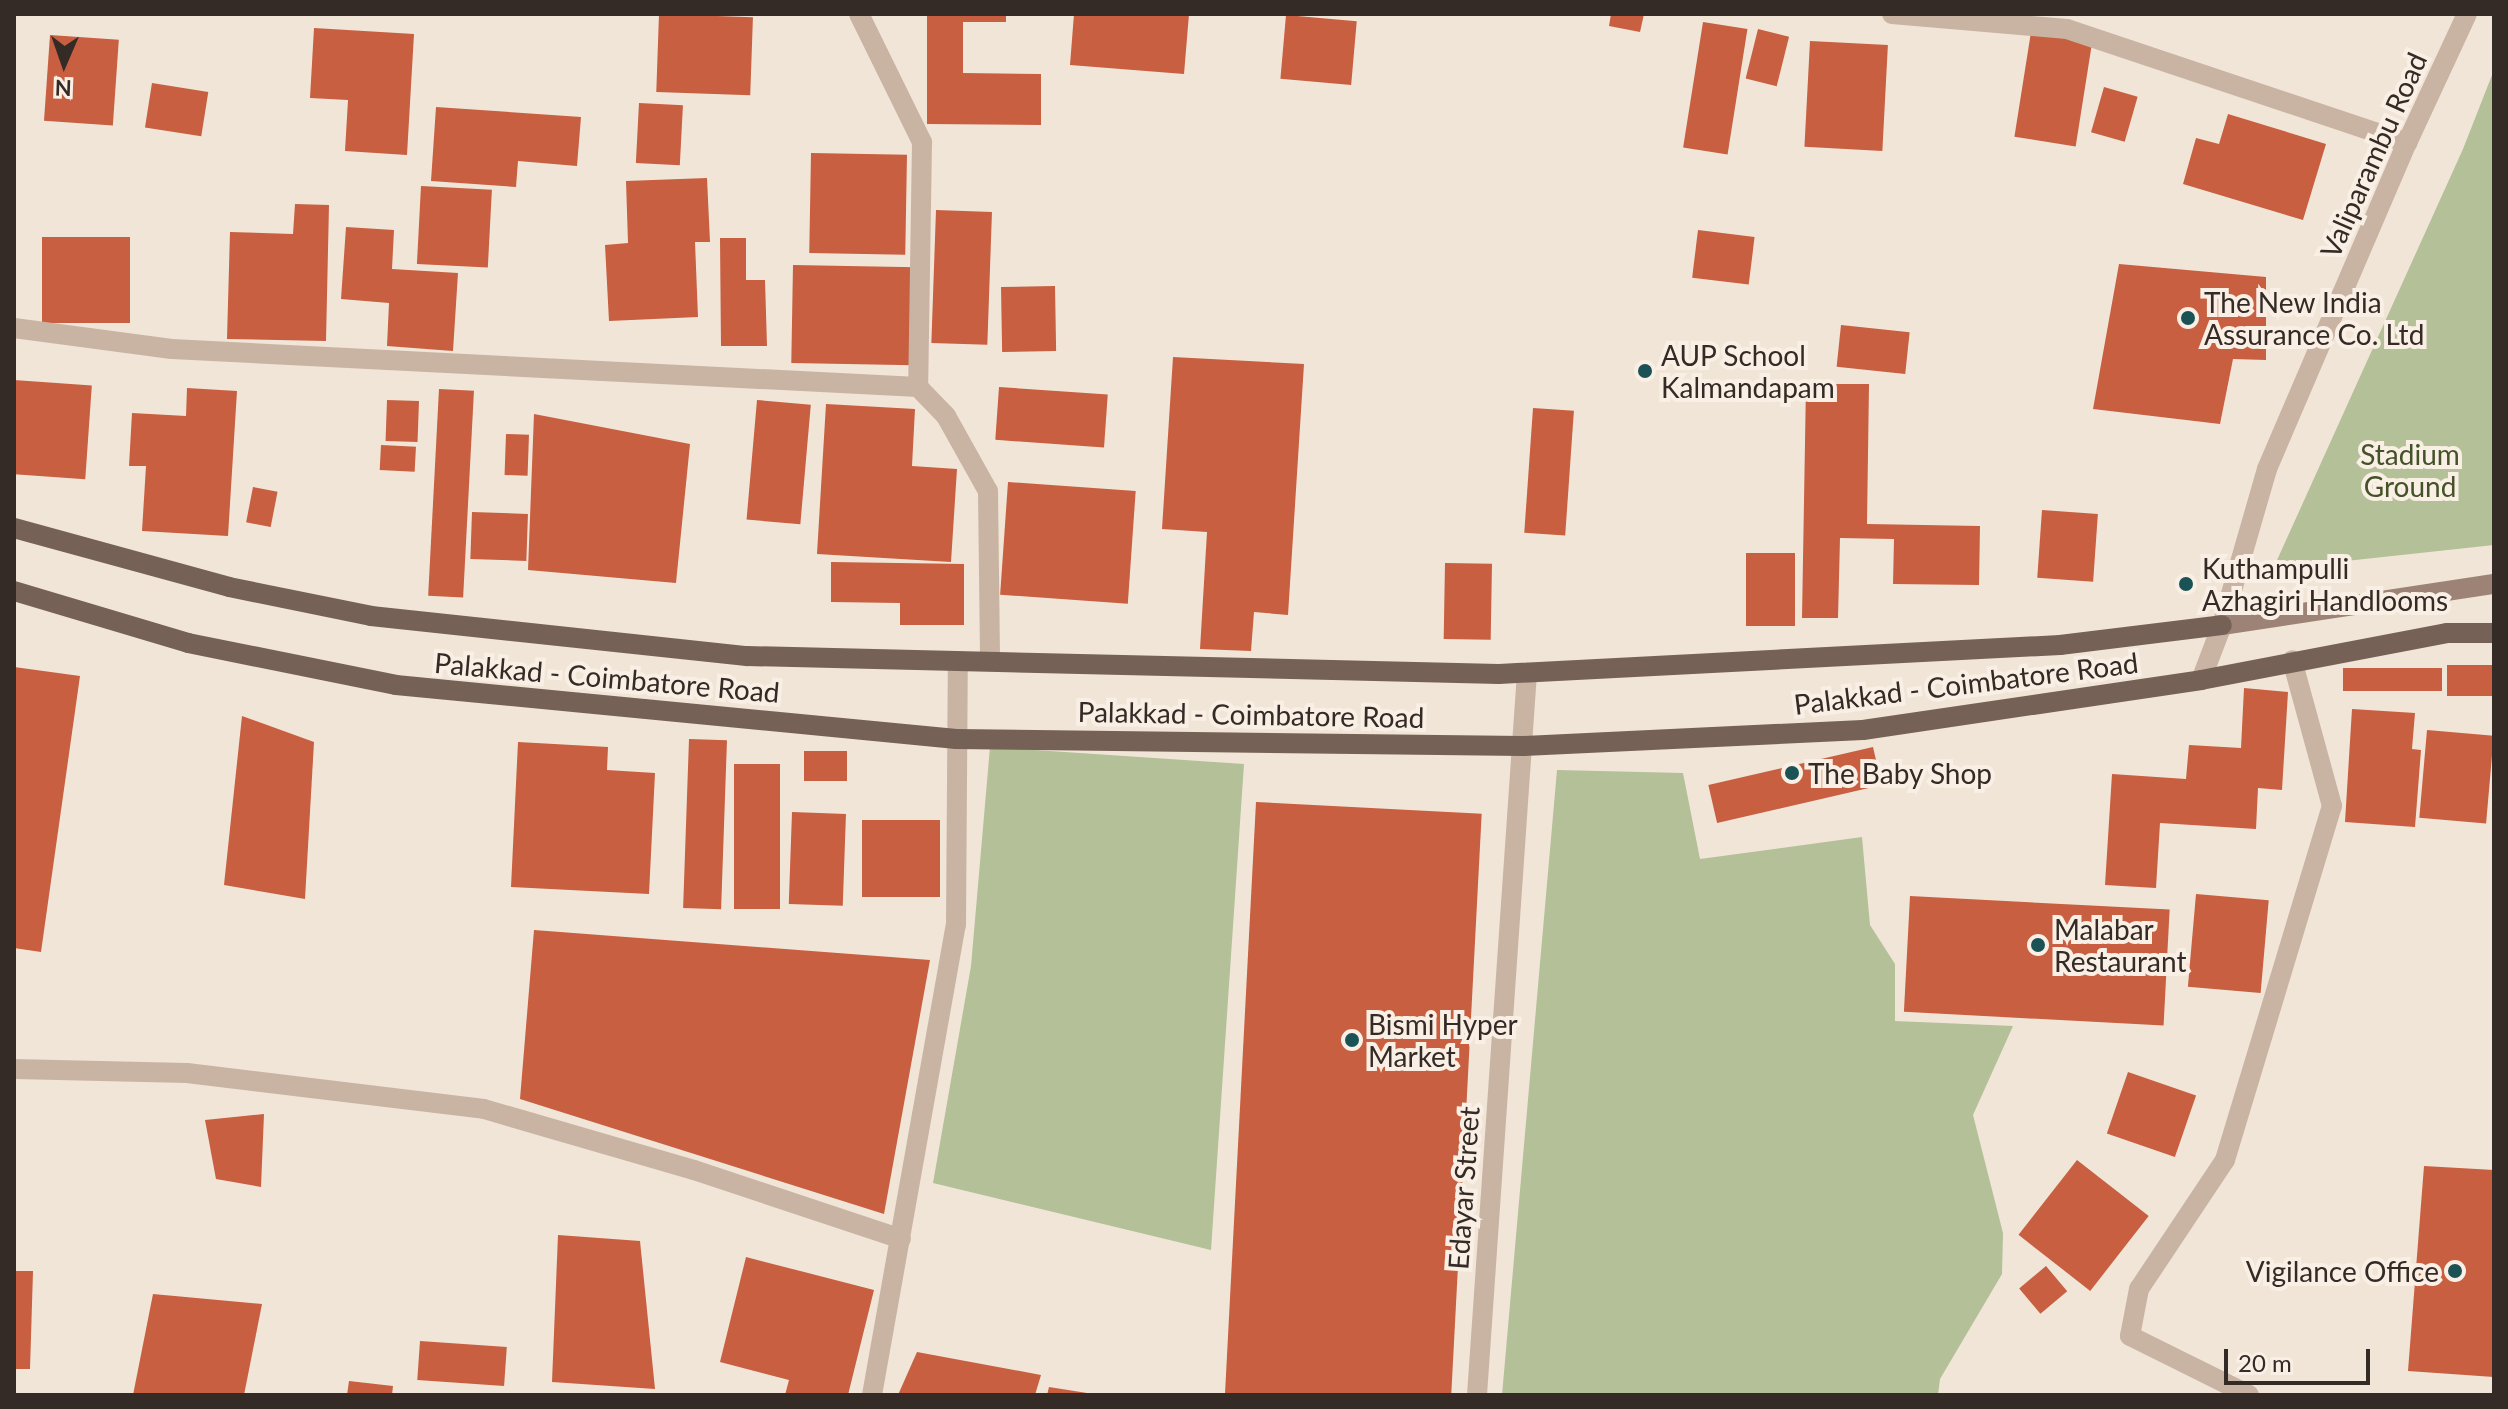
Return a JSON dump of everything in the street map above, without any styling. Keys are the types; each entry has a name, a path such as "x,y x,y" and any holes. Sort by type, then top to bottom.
{"main road":[{"name":"Palakkad - Coimbatore Road","path":"14,528 229,587 371,616 747,656 1527,673 2060,645 2222,625"},
{"name":"Palakkad - Coimbatore Road","path":"14,591 188,643 396,685 956,739 1523,746 1863,730 2201,680 2292,660 2447,633 2494,633"}],"street":[{"path":"859,14 922,142 918,387"},
{"path":"1892,14 2067,29 2407,143"},
{"name":"Valiparambu Road","path":"2201,680 2222,625 2267,469 2407,143 2467,14"},
{"path":"14,328 172,349 918,387 946,416 988,491 990,661"},
{"path":"2222,625 2494,584"},
{"path":"2249,1395 2130,1336 2139,1289 2225,1160 2332,806 2292,660"},
{"path":"872,1395 956,925 958,661"},
{"name":"Edayar Street","path":"1477,1395 1527,673"},
{"path":"14,1069 187,1073 484,1109 694,1170 901,1239"}],"green space":[{"name":"Stadium Ground","path":"2494,70 2494,545 2273,569 2463,149"},
{"path":"990,747 1244,764 1211,1250 933,1183 971,966"},
{"path":"1557,770 1683,773 1700,859 1862,837 1870,925 1895,964 1895,1021 2013,1026 1973,1115 2003,1233 2002,1274 1940,1379 1938,1395 1502,1395"}],"building":[{"path":"659,14 753,17 750,95 656,92"},
{"path":"927,14 1006,14 1006,22 963,22 963,73 1041,74 1041,125 927,124"},
{"path":"1074,14 1189,14 1184,74 1070,65"},
{"path":"1611,14 1644,14 1640,32 1609,26"},
{"path":"1286,15 1357,21 1351,85 1280,79"},
{"path":"1703,22 1747,29 1728,154 1683,147"},
{"path":"314,28 414,34 407,155 345,151 348,100 310,98"},
{"path":"1758,29 1789,37 1777,86 1746,78"},
{"path":"2031,32 2092,42 2076,146 2014,137"},
{"path":"50,35 119,40 113,126 44,121"},
{"path":"1810,41 1888,45 1882,151 1804,147"},
{"path":"152,83 208,92 201,136 145,127"},
{"path":"2104,87 2138,97 2125,142 2091,132"},
{"path":"639,103 683,105 680,165 636,163"},
{"path":"436,107 581,117 577,166 518,161 516,187 431,181"},
{"path":"2228,114 2326,144 2303,220 2183,184 2196,138 2219,144"},
{"path":"811,153 907,155 905,255 809,253"},
{"path":"707,178 710,242 695,242 698,317 609,321 605,245 628,243 626,181"},
{"path":"421,186 492,190 488,268 417,264"},
{"path":"295,204 329,205 326,341 227,339 230,232 293,234"},
{"path":"936,210 992,212 987,345 931,343"},
{"path":"346,227 394,230 392,269 458,273 453,351 387,346 389,303 341,299"},
{"path":"1698,230 1755,237 1749,285 1692,278"},
{"path":"42,237 130,237 130,323 42,323"},
{"path":"720,238 746,238 746,280 765,280 767,346 721,346"},
{"name":"The New India Assurance Co. Ltd","path":"2119,264 2266,277 2266,360 2233,359 2220,424 2093,409"},
{"path":"793,265 916,267 914,365 791,363"},
{"path":"1055,286 1056,351 1002,352 1001,287"},
{"path":"1841,325 1910,332 1905,374 1837,367"},
{"path":"1173,357 1304,364 1288,615 1254,612 1251,651 1200,649 1207,532 1162,529"},
{"path":"14,380 92,385 85,479 14,474"},
{"path":"1806,384 1869,384 1867,524 1980,526 1979,585 1893,584 1894,539 1840,538 1838,618 1802,618"},
{"path":"999,387 1108,395 1104,447 995,440"},
{"path":"187,388 237,391 228,536 142,531 146,466 129,466 132,413 186,416"},
{"path":"439,389 474,391 463,598 428,596"},
{"path":"387,400 419,401 418,442 386,441"},
{"path":"757,400 811,405 800,524 747,520"},
{"path":"826,404 915,409 912,466 957,469 951,562 817,554"},
{"path":"1533,408 1574,411 1565,536 1524,533"},
{"path":"534,414 690,444 676,583 528,570"},
{"path":"506,434 529,435 528,476 505,475"},
{"path":"381,445 416,447 415,472 380,470"},
{"path":"1008,482 1136,491 1128,604 1000,595"},
{"path":"253,487 278,492 271,527 246,522"},
{"path":"2042,510 2098,514 2093,582 2037,578"},
{"path":"472,512 528,514 526,561 470,559"},
{"path":"1746,553 1795,553 1795,626 1746,626"},
{"path":"831,562 964,564 964,625 900,625 900,603 831,602"},
{"path":"1445,563 1492,564 1491,640 1444,639"},
{"path":"2447,665 2494,665 2494,696 2447,696"},
{"path":"14,667 80,676 41,952 14,948"},
{"path":"2343,668 2442,668 2442,691 2343,691"},
{"path":"2244,688 2288,692 2282,790 2258,788 2256,829 2160,823 2156,888 2105,885 2112,774 2186,779 2189,745 2241,748"},
{"path":"2352,709 2415,713 2412,749 2421,750 2415,827 2345,822"},
{"path":"242,716 314,742 305,899 224,885"},
{"path":"2427,730 2494,736 2486,824 2419,818"},
{"path":"689,739 727,740 721,909 683,908"},
{"path":"518,742 608,747 607,770 655,773 649,894 511,887"},
{"name":"The Baby Shop","path":"1873,747 1882,785 1717,823 1708,785"},
{"path":"804,751 847,751 847,781 804,781"},
{"path":"734,764 780,764 780,909 734,909"},
{"name":"Bismi Hyper Market","path":"1256,802 1482,814 1451,1395 1225,1395"},
{"path":"792,812 846,814 843,906 789,904"},
{"path":"862,820 940,820 940,897 862,897"},
{"path":"2196,894 2269,900 2261,993 2188,987"},
{"name":"Malabar Restaurant","path":"1910,896 2170,910 2164,1025 1904,1012"},
{"path":"534,930 930,960 884,1214 520,1099"},
{"path":"2128,1072 2196,1095 2175,1157 2107,1133"},
{"path":"264,1114 261,1187 216,1179 205,1120"},
{"path":"2077,1160 2149,1216 2090,1291 2019,1235"},
{"name":"Vigilance Office","path":"2424,1166 2494,1170 2494,1377 2408,1371"},
{"path":"558,1235 640,1241 655,1389 552,1382"},
{"path":"746,1257 874,1290 848,1395 785,1395 789,1380 720,1362"},
{"path":"2046,1266 2067,1291 2040,1314 2019,1288"},
{"path":"14,1271 33,1271 30,1369 14,1369"},
{"path":"153,1294 262,1304 244,1395 133,1395"},
{"path":"420,1341 507,1347 504,1386 417,1380"},
{"path":"917,1352 1041,1375 1035,1395 898,1395"},
{"path":"349,1381 393,1386 392,1395 347,1395"},
{"path":"1049,1387 1087,1393 1087,1395 1047,1395"}],"place":[{"name":"The New India Assurance Co. Ltd","path":"2188,318"},
{"name":"AUP School Kalmandapam","path":"1645,371"},
{"name":"Kuthampulli Azhagiri Handlooms","path":"2186,584"},
{"name":"The Baby Shop","path":"1792,773"},
{"name":"Malabar Restaurant","path":"2038,945"},
{"name":"Bismi Hyper Market","path":"1352,1040"},
{"name":"Vigilance Office","path":"2455,1271"}]}
